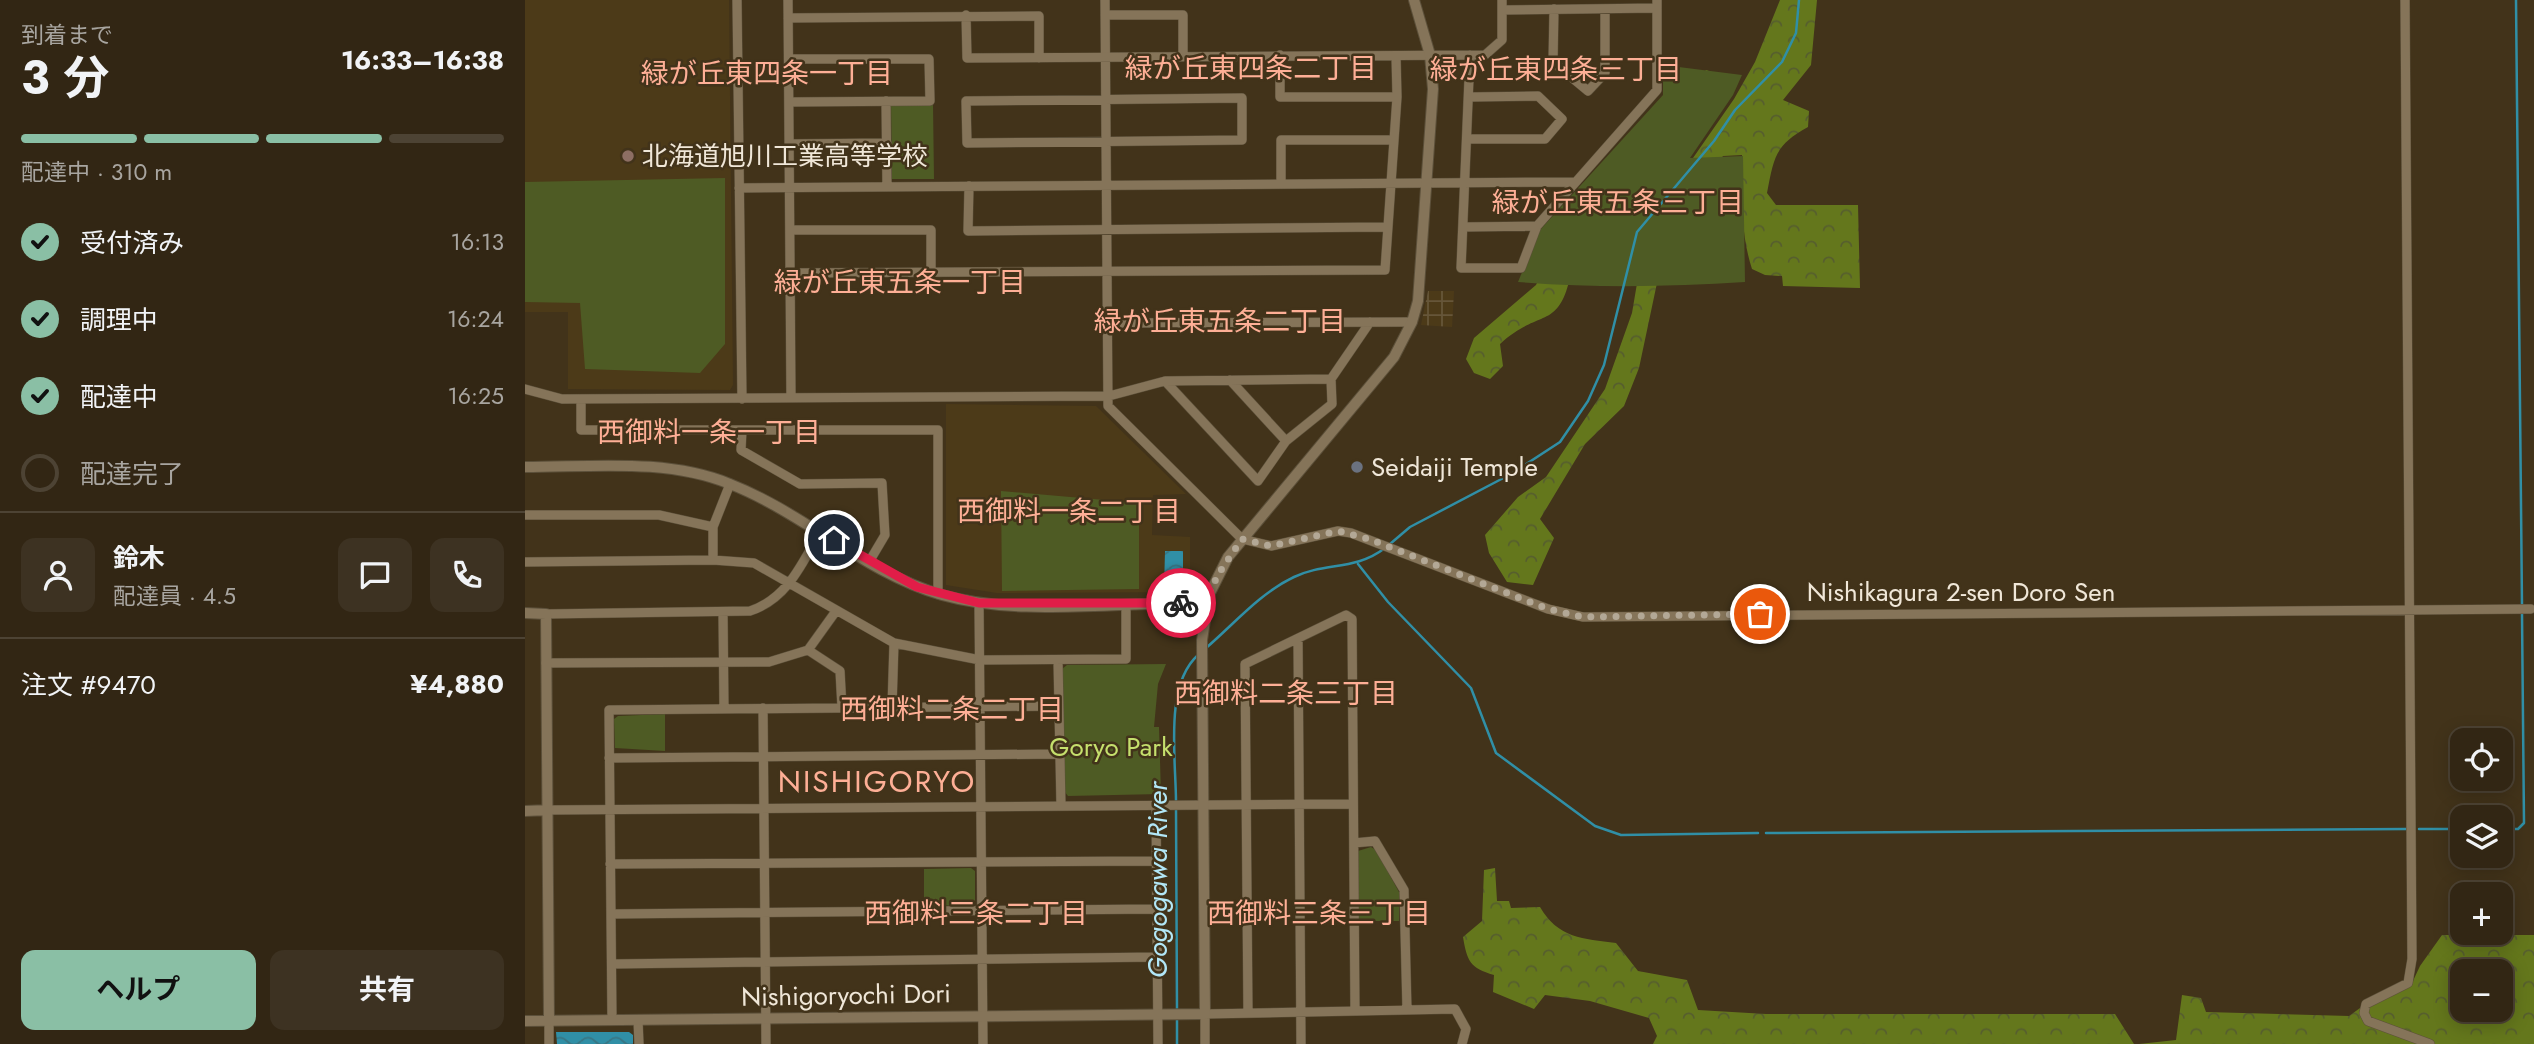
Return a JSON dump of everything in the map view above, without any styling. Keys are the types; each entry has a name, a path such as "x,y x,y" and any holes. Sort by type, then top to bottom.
{"street":[{"path":"737,0 741,399"},
{"path":"788,0 791,398"},
{"path":"1105,0 1108,406 1242,539"},
{"path":"1205,1044 1202,640 1206,604 1217,576 1242,539 1394,357 1412,322 1421,282 1433,89 1430,55 1414,0"},
{"path":"2405,0 2412,971 2403,988 2366,1004 2364,1013 2368,1021 2430,1044"},
{"path":"966,15 967,58 1280,55 1396,56 1430,55 1471,55 1485,55 1502,40 1502,5 1605,10 1657,4 1657,90 1537,226 1521,268 1461,268 1471,55"},
{"path":"1553,9 1553,62 1588,91 1605,73 1605,10"},
{"path":"1105,15 1183,15 1183,56"},
{"path":"788,18 1039,16 1039,58"},
{"path":"1280,55 1280,97 1397,97"},
{"path":"791,273 1385,270 1397,97 1396,56"},
{"path":"789,59 929,59 930,101 790,102"},
{"path":"1468,139 1545,139 1562,119 1538,96 1471,97"},
{"path":"1242,98 1242,140 1106,142 967,143 966,101 1242,98"},
{"path":"886,101 887,187"},
{"path":"1280,184 1281,140 1393,139"},
{"path":"789,144 887,143"},
{"path":"739,188 1575,182"},
{"path":"969,186 968,230 1388,227"},
{"path":"1463,227 1537,226"},
{"path":"790,230 930,230 932,272"},
{"path":"1108,323 1412,322"},
{"path":"1165,381 1258,481 1286,441 1332,404 1331,379 1370,323"},
{"path":"525,388 562,399 1109,396 1165,381 1331,379"},
{"path":"1230,380 1286,441"},
{"path":"581,399 581,430 938,430 938,594"},
{"path":"742,430 740,450 800,484 882,483 885,535 869,562"},
{"path":"525,467 664,469 694,473 730,484 820,532 869,562 938,594 979,603 1206,604"},
{"path":"713,560 713,527 730,484"},
{"path":"525,515 659,515 713,527"},
{"name":"Nishikagura 2-sen Doro Sen","path":"1242,539 1271,546 1338,531 1376,542 1548,609 1583,617 2531,609"},
{"path":"525,613 723,612 760,608 791,583 820,532"},
{"path":"525,562 713,560 754,563 894,643 980,660 1126,659 1126,604"},
{"path":"979,603 983,1044"},
{"path":"546,663 769,662 808,650 836,611"},
{"path":"723,612 724,709"},
{"path":"546,614 549,1044"},
{"path":"1248,1013 1245,664 1346,615 1352,619 1355,1011"},
{"path":"1299,639 1301,1044"},
{"path":"893,707 894,643"},
{"path":"808,650 840,671 842,708"},
{"path":"1058,660 1061,806"},
{"path":"612,1020 609,710 1059,706"},
{"path":"763,708 765,1044"},
{"path":"609,758 1060,754"},
{"path":"525,811 1353,804"},
{"path":"1156,806 1157,957 1163,1015 1158,1044"},
{"path":"1353,843 1375,841 1404,890 1406,1010"},
{"path":"610,864 1157,861"},
{"path":"611,914 1157,909"},
{"path":"612,964 1157,957"},
{"path":"1205,1014 1455,1009 1466,1029 1462,1044"},
{"name":"Nishigoryochi Dori","path":"525,1021 1205,1014"},
{"path":"638,1020 639,1044"}],"shaded area":[{"name":"北海道旭川工業高等学校","path":"525,0 729,0 733,385 730,390 568,389 568,312 525,312"},
{"path":"1428,291 1454,291 1452,327 1421,325"},
{"path":"946,404 1096,406 1186,494 1153,495 1152,535 1190,537 1190,592 997,593 946,585"}],"green space":[{"path":"1780,0 1817,0 1811,65 1783,100 1809,111 1808,127 1782,146 1774,161 1767,193 1776,205 1858,205 1860,288 1783,286 1782,276 1765,275 1752,269 1744,227 1742,155 1723,156 1693,196 1693,158 1734,99 1755,62"},
{"path":"1663,65 1742,75 1733,95 1690,158 1743,156 1745,282 1631,286 1518,282 1539,231 1663,95"},
{"path":"1706,70 1721,75 1573,262 1568,285 1556,310 1515,332 1500,344 1503,366 1490,379 1474,373 1466,359 1474,338 1536,285 1548,260"},
{"path":"933,104 934,179 892,179 891,105"},
{"path":"725,178 725,344 700,373 585,369 580,303 525,302 525,182"},
{"path":"1642,254 1657,283 1639,368 1624,406 1585,444 1540,519 1554,538 1533,585 1507,582 1489,553 1485,535 1518,497 1546,477 1605,389 1632,313"},
{"path":"1001,491 1139,503 1139,589 1002,591"},
{"name":"Goryo Park","path":"1166,664 1158,684 1154,727 1159,727 1161,794 1068,796 1064,791 1062,669 1067,665"},
{"path":"665,714 665,751 615,748 614,719 618,716"},
{"path":"1371,847 1376,850 1399,892 1399,921 1359,921 1358,851"},
{"path":"971,868 975,871 975,901 972,905 924,906 924,869"},
{"path":"1495,868 1497,901 1509,901 1511,908 1540,907 1563,931 1582,938 1616,943 1638,971 1687,980 1698,1010 1766,1014 2115,1014 2134,1044 1653,1044 1657,1036 1649,1018 1590,1001 1545,995 1534,1009 1493,992 1494,975 1471,962 1463,937 1482,921 1484,870"},
{"path":"2442,935 2450,935 2450,945 2513,945 2513,935 2534,935 2534,1044 2139,1044 2176,1040 2182,995 2201,998 2206,1012 2349,1016 2367,1003 2412,983 2420,966"}],"water":[{"path":"1165,551 1183,551 1183,589 1164,589"},
{"path":"556,1032 629,1032 633,1035 633,1044 557,1044"}],"waterway":[{"name":"Gogogawa River","path":"1390,544 1410,527 1511,474 1560,442 1588,401 1604,365 1637,232 1714,141 1735,110 1782,62 1796,33 1799,0"},
{"path":"2516,0 2522,606"},
{"name":"Gogogawa River","path":"1206,648 1259,600 1294,577 1317,569 1362,560 1385,548"},
{"path":"1358,564 1388,602 1471,688 1496,753 1595,826 1621,835 1758,833"},
{"path":"2513,829 2518,829 2524,823 2522,614"},
{"name":"Gogogawa River","path":"1176,802 1176,703 1187,668 1198,655"},
{"name":"Gogogawa River","path":"1176,809 1177,1012"},
{"path":"1766,833 2406,829"},
{"path":"2419,829 2450,829"},
{"name":"Gogogawa River","path":"1177,1019 1177,1044"}],"way so far":[{"path":"1181,603 1206,604 1217,576 1242,539 1271,546 1338,531 1369,539 1548,609 1583,617 1760,614"}],"place":[{"name":"北海道旭川工業高等学校","path":"628,156"},
{"name":"Seidaiji Temple","path":"1357,467"}],"district":[{"name":"緑が丘東四条二丁目","path":"1251,68"},
{"name":"緑が丘東四条三丁目","path":"1556,69"},
{"name":"緑が丘東四条一丁目","path":"767,73"},
{"name":"緑が丘東五条三丁目","path":"1618,202"},
{"name":"緑が丘東五条一丁目","path":"900,282"},
{"name":"緑が丘東五条二丁目","path":"1220,321"},
{"name":"西御料一条一丁目","path":"709,432"},
{"name":"西御料一条二丁目","path":"1069,511"},
{"name":"西御料二条三丁目","path":"1286,693"},
{"name":"西御料二条二丁目","path":"952,709"},
{"name":"NISHIGORYO","path":"877,782"},
{"name":"西御料三条二丁目","path":"976,913"},
{"name":"西御料三条三丁目","path":"1319,913"}],"route":[{"path":"834,540 917,587 979,603 1181,603"}]}
